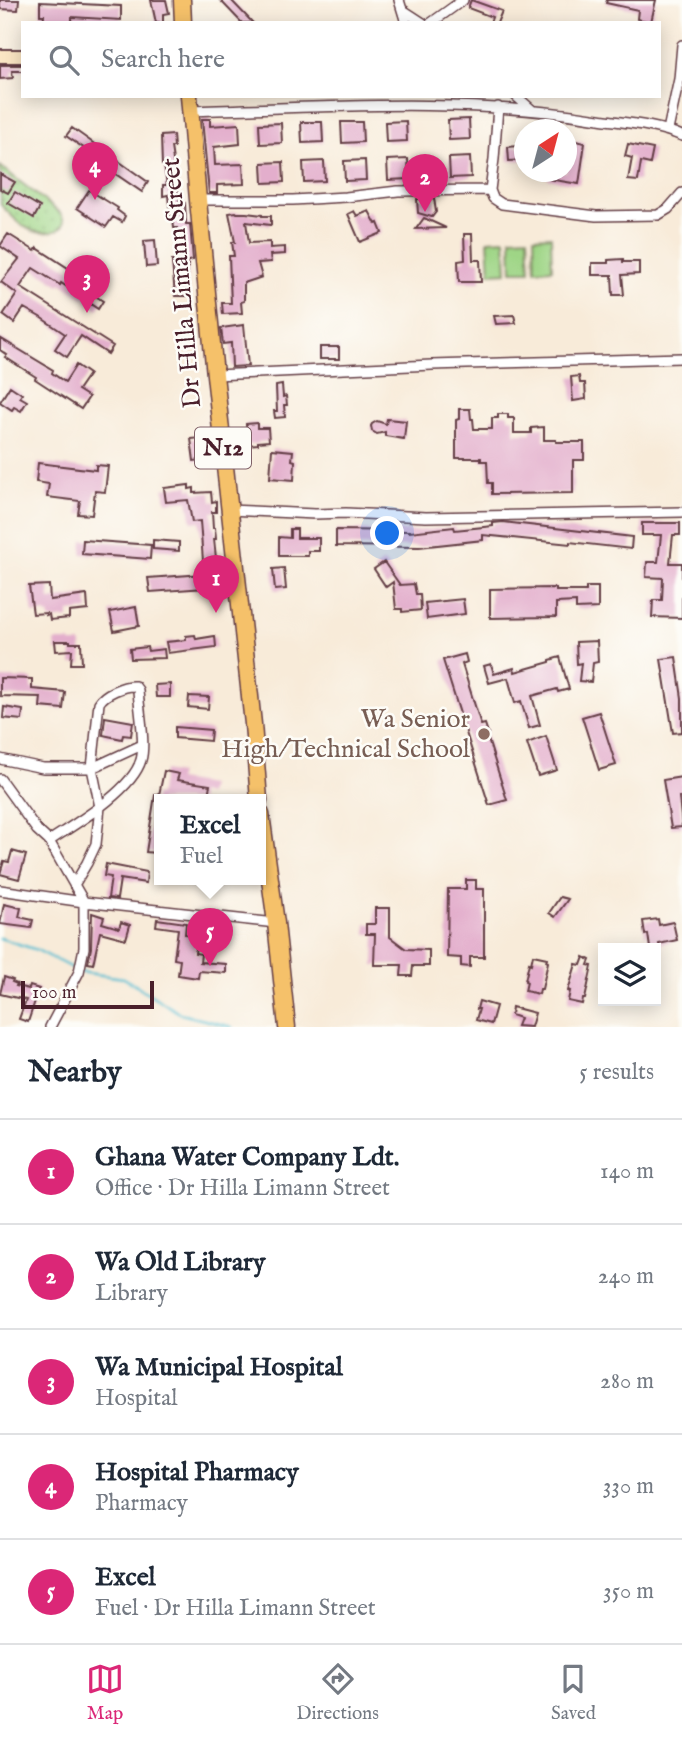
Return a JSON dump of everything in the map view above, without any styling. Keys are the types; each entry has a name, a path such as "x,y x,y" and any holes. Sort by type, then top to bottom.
{"highway":[{"path":"182,0 183,21"},
{"name":"Dr Hilla Limann Street","path":"190,104 259,794"},
{"path":"266,850 287,1027"}],"street":[{"path":"434,21 463,0"},
{"path":"401,5 421,21"},
{"path":"668,130 679,79 682,45"},
{"path":"0,56 21,56"},
{"path":"518,98 533,110"},
{"path":"190,104 418,101 533,110 668,130 682,136"},
{"path":"498,107 490,190 493,198 502,204 596,216 658,215 668,209 682,192"},
{"path":"198,200 293,200 398,191 490,190"},
{"path":"215,375 682,358"},
{"path":"229,510 426,517 682,512"},
{"path":"49,841 100,807 134,776 141,760 142,745 138,690 135,686 129,685 101,698 99,703 92,768 100,807 96,844 74,885"},
{"path":"0,759 43,768 92,768 142,745"},
{"path":"0,779 37,830 49,841 83,902 84,948 79,972 50,1027"},
{"path":"0,890 276,923"}],"green space":[{"path":"0,166 60,213 63,219 61,228 44,233 33,231 1,205"},
{"path":"551,236 552,269 535,270 534,237"},
{"path":"528,237 530,271 512,271 511,238"},
{"path":"505,239 507,272 490,273 488,240"}],"building":[{"path":"0,0 19,0 18,10 0,9"},
{"path":"151,0 166,0 169,13 163,14 163,21 156,21"},
{"path":"220,0 231,0 251,21 240,21"},
{"path":"471,0 502,11 498,21 491,21 492,17 468,8"},
{"path":"607,0 656,0 651,21 637,19 638,10 606,3"},
{"path":"40,2 121,6 121,20 72,17 72,21 43,21 44,15 40,15"},
{"path":"0,65 21,65 21,71 12,71 13,78 0,79"},
{"path":"202,119 210,119 210,126 239,124 240,144 214,147 215,165 243,164 244,184 217,185 217,193 209,193"},
{"path":"469,119 470,139 449,140 448,120"},
{"path":"406,121 407,141 386,142 385,122"},
{"path":"301,122 322,122 323,142 302,143"},
{"path":"341,122 362,122 363,142 342,143"},
{"path":"281,123 282,143 260,144 259,124"},
{"path":"72,128 148,182 142,192 66,136"},
{"path":"173,135 174,147 171,147 179,198 180,203 185,203 186,224 190,224 193,260 188,261 188,296 175,296 172,261 177,261 179,250 177,228 174,228 171,218 168,195 163,196 163,185 167,185 162,165 161,136"},
{"path":"577,141 585,143 579,184 567,182 577,182"},
{"path":"628,144 653,149 650,164 641,162 638,181 628,180 632,158 625,156"},
{"path":"514,146 514,161 509,161 508,147"},
{"path":"470,157 471,177 450,178 449,158"},
{"path":"408,159 409,179 388,180 387,160"},
{"path":"365,160 366,180 345,181 344,161"},
{"path":"324,161 325,181 304,182 303,162"},
{"path":"283,162 284,182 263,183 262,163"},
{"path":"0,174 15,182 8,193 0,189"},
{"path":"89,190 118,208 125,216 122,222 113,217 106,227 77,208"},
{"path":"15,192 40,207 34,218 8,203"},
{"path":"434,198 436,212 432,217 418,213 417,199"},
{"path":"354,211 357,216 369,211 382,233 360,242 348,214"},
{"path":"229,213 271,216 271,225 246,222 249,243 270,242 270,248 285,247 285,254 270,255 271,262 258,263 262,277 244,283 242,313 223,314 222,303 231,303 229,256 234,256 232,242 235,242"},
{"path":"424,218 446,228 416,229"},
{"path":"8,234 35,251 37,248 71,270 70,273 91,287 88,291 103,301 98,309 61,283 60,285 33,268 20,287 113,346 108,354 81,336 67,357 55,349 65,334 40,317 24,308 14,323 3,315 17,294 1,282 19,259 0,246"},
{"path":"464,234 472,234 473,260 480,260 481,282 459,282 458,261 465,260"},
{"path":"155,240 157,266 146,267 144,241"},
{"path":"623,259 623,262 639,262 639,274 622,275 624,295 613,295 612,275 592,275 592,263"},
{"path":"514,315 516,323 496,324 494,316"},
{"path":"244,325 248,366 232,367 231,343 223,344 221,328"},
{"path":"0,338 53,370 52,373 65,382 76,365 89,374 78,390 89,397 81,409 5,357 7,355 0,350"},
{"path":"320,347 339,347 339,359 320,359"},
{"path":"579,376 580,383 585,383 586,399 573,401 571,377"},
{"path":"282,385 287,405 284,405 285,417 275,418 276,386"},
{"path":"10,386 27,401 21,411 14,407 12,410 0,402"},
{"path":"459,409 470,409 474,429 492,429 492,418 498,418 498,414 508,414 508,418 514,418 514,433 531,433 531,428 544,427 544,440 584,442 584,460 573,460 573,493 492,494 492,483 488,483 487,461 481,461 481,458 456,458 456,420 459,419"},
{"path":"387,419 406,421 404,439 385,436 385,432 377,434 372,431 372,424 377,421 386,424"},
{"path":"257,423 257,428 268,428 269,441 247,445 246,424"},
{"path":"201,438 202,460 194,461 191,439"},
{"path":"272,449 293,451 294,480 270,478"},
{"path":"38,463 96,470 96,465 108,466 105,492 95,491 92,515 78,514 80,501 47,497 49,484 36,482"},
{"path":"189,485 189,489 194,488 194,493 211,492 212,502 216,501 216,512 212,512 219,587 150,592 148,578 204,574 200,521 192,522 188,500 166,502 164,488"},
{"path":"493,523 632,537 631,549 483,535 483,540 419,547 336,546 336,530 410,532 454,527 455,530 493,526"},
{"path":"642,523 680,523 680,535 673,535 670,563 682,563 682,618 652,617 653,600 662,600 663,578 646,577 647,562 658,562 661,535 642,535"},
{"path":"290,529 297,529 297,538 319,538 319,551 308,551 308,556 279,556 279,537 290,538"},
{"path":"83,540 151,545 150,559 82,554"},
{"path":"153,540 179,542 179,551 153,549"},
{"path":"384,562 400,585 414,584 416,594 420,594 421,610 402,612 402,609 396,609 393,582 386,587 374,569"},
{"path":"284,568 286,589 275,590 273,569"},
{"path":"49,585 50,600 87,595 88,610 69,612 69,618 50,620 49,614 33,614 29,586"},
{"path":"586,587 598,587 598,608 576,609 576,602 556,603 556,617 490,618 490,589 556,588 556,591 586,591"},
{"path":"463,599 465,614 427,619 425,603"},
{"path":"136,607 139,626 114,631 110,612"},
{"path":"195,635 196,639 215,636 216,647 168,653 166,642 186,640 186,636"},
{"path":"55,641 81,643 82,664 71,664 72,650 56,651"},
{"path":"597,641 598,662 593,663 591,682 579,681 581,663 577,664 576,642"},
{"path":"147,647 148,651 164,649 165,658 131,659 130,649"},
{"path":"465,654 467,662 462,664 481,725 485,724 488,733 507,800 489,805 443,660"},
{"path":"560,657 569,689 558,692 557,689 532,696 540,725 529,728 521,701 515,703 508,678 489,683 484,666 491,664 494,674 514,668 515,672"},
{"path":"676,657 682,698 682,732 673,733 661,659"},
{"path":"0,678 32,679 32,689 65,692 63,709 40,707 41,697 0,696"},
{"path":"170,684 170,697 156,697 155,685"},
{"path":"189,696 209,697 208,709 188,707"},
{"path":"4,707 23,710 22,720 3,718"},
{"path":"599,712 616,765 599,770 582,717"},
{"path":"105,717 133,722 131,736 123,735 122,739 103,735"},
{"path":"175,727 211,730 210,741 175,738"},
{"path":"546,736 557,770 538,776 527,743"},
{"path":"164,771 179,774 177,780 210,785 208,794 159,794"},
{"path":"682,777 682,797 679,797 682,827 671,828 663,780"},
{"path":"154,801 154,853 146,852"},
{"path":"12,851 26,855 19,879 0,874 4,861 9,862"},
{"path":"106,864 147,872 146,883 120,879 117,899 108,898 111,877 104,876"},
{"path":"466,880 476,880 476,889 484,889 484,957 470,957 470,967 461,966 461,958 447,957 448,889 466,889"},
{"path":"560,897 568,899 555,917 549,913"},
{"path":"4,904 21,908 19,917 33,920 31,928 0,924"},
{"path":"375,908 390,908 390,937 406,949 429,950 429,966 413,966 412,976 401,976 402,965 374,965 375,934 366,934 366,924 375,924"},
{"path":"92,913 104,917 102,923 119,928 121,922 130,925 126,939 100,932 93,964 88,963"},
{"path":"157,919 186,923 185,934 198,935 195,953 201,954 200,962 226,964 226,973 199,971 198,978 178,975 180,960 174,959 178,929 156,926"},
{"path":"658,919 659,925 673,922 677,940 649,943 643,921"},
{"path":"533,955 547,958 548,962 539,994 525,991 529,963 531,964"},
{"path":"584,957 590,960 588,965 592,966 582,1004 568,1001 568,991 576,964 581,965"},
{"path":"4,977 13,980 16,986 39,989 28,1022 19,1019 26,1000 0,994"},
{"path":"479,1001 496,1006 491,1024 476,1020"},
{"path":"512,1007 535,1013 531,1027 517,1026 520,1018 511,1015"}],"waterway":[{"path":"0,938 37,950 79,972 124,978 181,1014 232,1027"}],"place":[{"name":"Hospital Pharmacy","path":"95,200"},
{"name":"Wa Old Library","path":"425,212"},
{"name":"Wa Municipal Hospital","path":"87,313"},
{"name":"Ghana Water Company Ldt.","path":"216,613"},
{"name":"Wa Senior High/Technical School","path":"484,734"},
{"name":"Excel","path":"210,966"}]}
